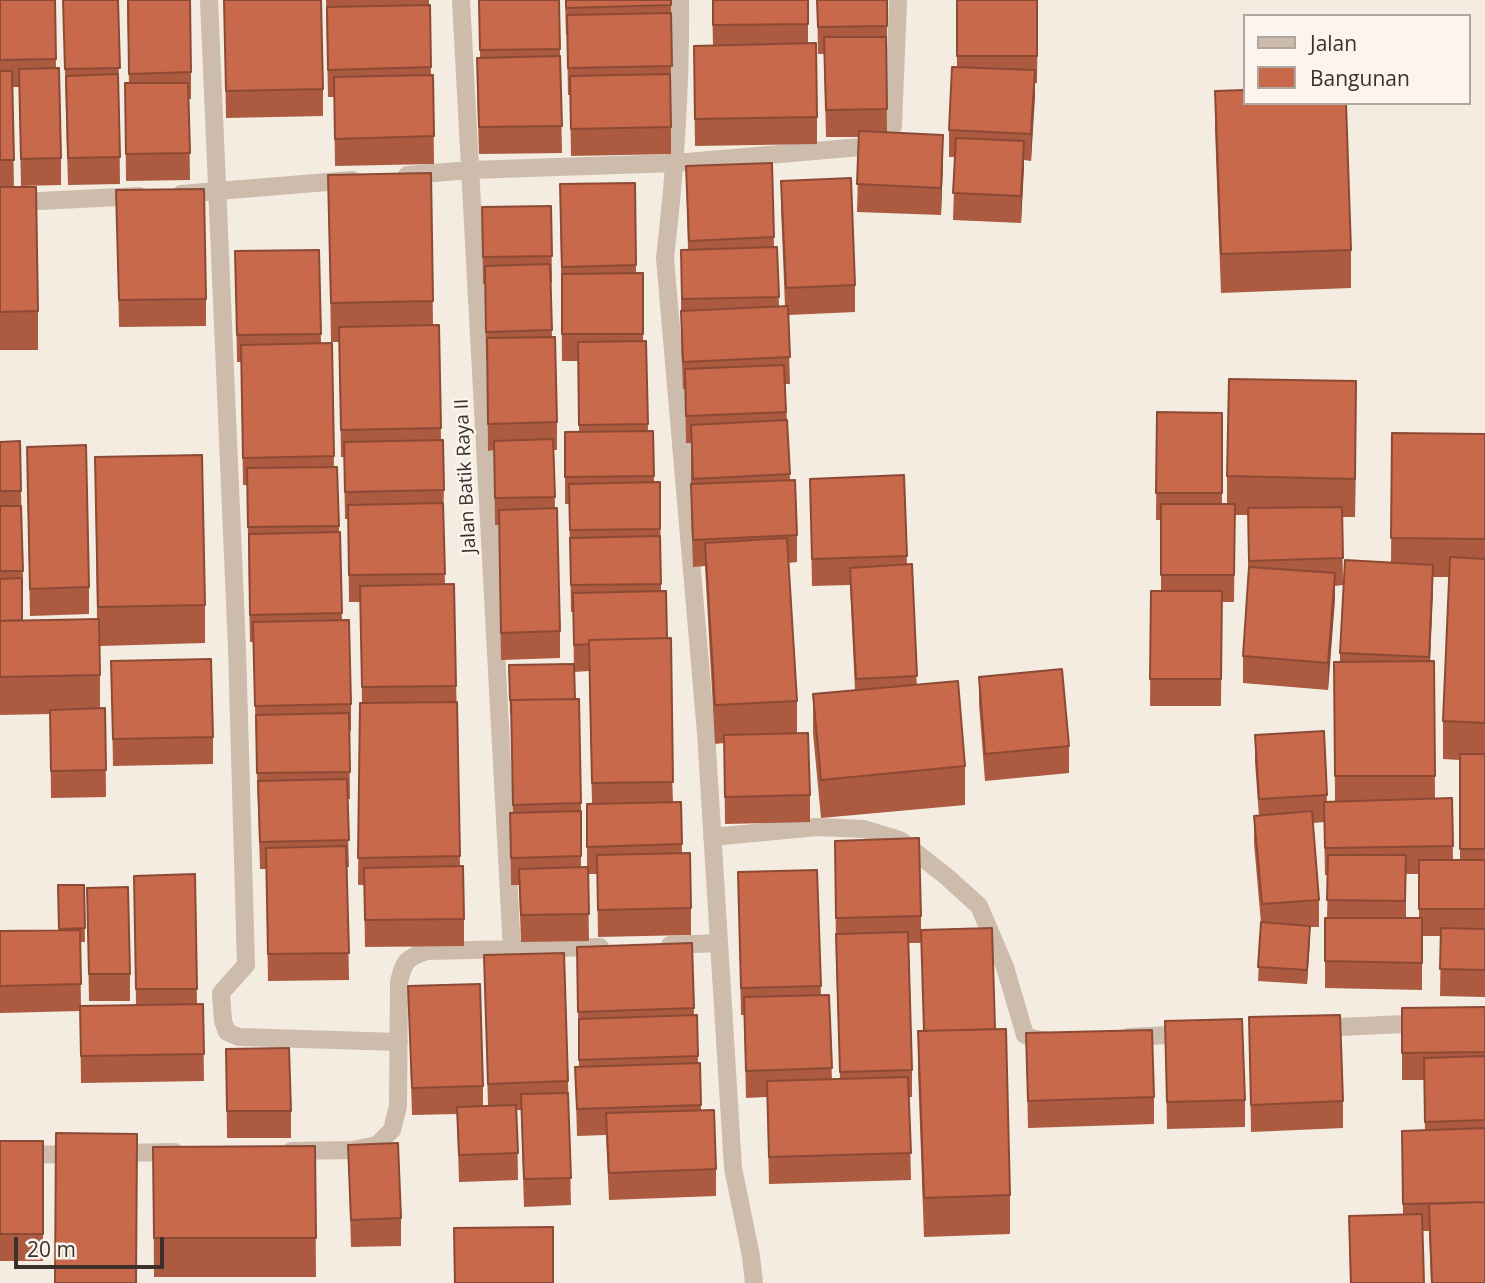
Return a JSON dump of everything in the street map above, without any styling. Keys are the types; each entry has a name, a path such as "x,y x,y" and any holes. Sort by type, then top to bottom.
{"street":[{"path":"209,0 237,648 246,965 221,993 223,1021 227,1032 239,1037 399,1042"},
{"name":"Jalan Batik Raya II","path":"461,0 512,950"},
{"path":"680,0 681,53 675,163 665,258 706,733 733,1168 754,1283"},
{"path":"391,177 471,170 675,163 861,147 886,141 893,126 898,0"},
{"path":"0,203 218,192 364,179"},
{"path":"712,836 817,827 864,830 900,840 979,906 1005,967 1025,1035 1035,1039 1066,1040"},
{"path":"650,945 719,943"},
{"path":"272,1151 353,1150 377,1145 392,1130 398,1106 399,982 404,963 414,955 426,951 622,946"},
{"path":"1304,1029 1443,1022"},
{"path":"1108,1038 1206,1034"},
{"path":"0,1155 190,1152"}],"building":[{"path":"0,0 55,0 56,59 0,60"},
{"path":"63,0 118,0 120,68 65,69"},
{"path":"128,0 190,0 191,72 129,74"},
{"path":"224,0 321,0 323,89 226,91"},
{"path":"479,0 559,0 560,49 480,50"},
{"path":"566,0 671,0 671,5 566,8"},
{"path":"713,0 808,0 808,24 713,25"},
{"path":"817,0 887,0 887,26 818,27"},
{"path":"957,0 1037,0 1037,56 957,56"},
{"path":"430,5 431,67 328,70 327,7"},
{"path":"671,13 672,66 568,68 567,15"},
{"path":"824,37 886,37 887,109 826,110"},
{"path":"816,43 817,117 695,119 694,46"},
{"path":"560,56 562,126 479,127 477,58"},
{"path":"952,67 1035,70 1031,134 949,130"},
{"path":"59,68 61,158 21,159 19,69"},
{"path":"0,71 12,71 14,160 0,160"},
{"path":"118,74 120,157 68,158 66,76"},
{"path":"670,74 671,127 571,129 570,76"},
{"path":"433,75 434,136 335,139 334,77"},
{"path":"125,83 188,83 190,153 126,154"},
{"path":"1244,90 1244,105 1346,105 1351,250 1221,254 1215,91"},
{"path":"859,131 943,135 941,188 857,184"},
{"path":"956,138 1024,141 1021,196 953,193"},
{"path":"772,163 774,237 689,241 686,166"},
{"path":"431,173 433,301 331,303 328,175"},
{"path":"851,178 855,285 786,288 781,181"},
{"path":"635,183 636,265 562,267 560,184"},
{"path":"0,187 36,187 38,311 0,312"},
{"path":"204,189 206,299 119,300 116,190"},
{"path":"551,206 552,256 483,257 482,207"},
{"path":"777,247 779,297 682,299 681,250"},
{"path":"319,250 321,334 237,335 235,251"},
{"path":"550,264 552,330 486,332 485,266"},
{"path":"643,273 643,334 562,334 562,274"},
{"path":"788,306 790,357 683,362 681,311"},
{"path":"439,325 441,428 341,430 339,327"},
{"path":"555,337 557,422 488,424 487,338"},
{"path":"646,341 648,424 579,425 578,342"},
{"path":"332,343 334,456 243,458 241,345"},
{"path":"784,365 786,412 686,416 685,369"},
{"path":"1229,379 1356,381 1355,479 1227,476"},
{"path":"1157,412 1222,413 1222,493 1156,493"},
{"path":"787,420 790,474 693,479 691,425"},
{"path":"653,431 654,476 565,477 565,432"},
{"path":"1392,433 1485,434 1485,539 1391,538"},
{"path":"553,439 555,497 495,498 494,441"},
{"path":"443,440 444,490 345,492 344,442"},
{"path":"20,441 21,491 0,491 0,442"},
{"path":"86,445 89,587 30,589 27,447"},
{"path":"202,455 205,605 98,607 95,457"},
{"path":"337,467 339,526 248,527 247,468"},
{"path":"904,475 907,556 812,559 810,479"},
{"path":"795,480 797,535 693,540 691,484"},
{"path":"660,482 660,529 570,530 569,484"},
{"path":"443,503 445,574 349,575 348,505"},
{"path":"1161,504 1235,504 1234,575 1161,575"},
{"path":"0,506 21,506 23,571 0,571"},
{"path":"1342,507 1343,558 1249,561 1248,508"},
{"path":"557,508 560,631 501,633 499,510"},
{"path":"340,532 342,613 250,615 249,534"},
{"path":"660,536 661,584 571,585 570,538"},
{"path":"787,538 797,701 715,705 705,543"},
{"path":"1450,557 1485,559 1485,723 1443,721"},
{"path":"1345,560 1433,565 1429,657 1340,653"},
{"path":"912,564 917,676 856,679 850,568"},
{"path":"1249,567 1335,573 1328,663 1243,656"},
{"path":"22,578 22,620 0,621 0,579"},
{"path":"454,584 456,686 362,687 360,586"},
{"path":"666,591 667,638 589,640 589,644 574,645 573,593"},
{"path":"1151,591 1222,591 1221,679 1150,679"},
{"path":"99,619 100,675 0,677 0,621"},
{"path":"349,620 351,704 255,706 253,622"},
{"path":"671,638 673,782 592,783 589,640"},
{"path":"211,659 213,737 113,739 111,661"},
{"path":"1434,661 1435,776 1335,776 1334,662"},
{"path":"574,664 575,699 510,700 509,665"},
{"path":"1062,669 1069,746 985,754 979,677"},
{"path":"958,681 965,766 821,780 813,694"},
{"path":"579,699 581,803 513,805 511,700"},
{"path":"457,702 460,856 358,858 360,703"},
{"path":"105,708 106,770 51,771 50,710"},
{"path":"349,713 350,772 257,773 256,715"},
{"path":"1324,731 1327,795 1259,799 1255,735"},
{"path":"808,733 810,795 725,797 724,735"},
{"path":"1460,754 1485,754 1485,849 1460,849"},
{"path":"347,779 349,840 260,842 258,781"},
{"path":"1452,798 1453,846 1325,848 1324,802"},
{"path":"681,802 682,844 587,847 587,804"},
{"path":"581,811 581,856 511,858 510,813"},
{"path":"1312,811 1319,900 1262,904 1254,816"},
{"path":"919,838 921,916 836,918 835,841"},
{"path":"346,846 349,953 268,954 266,848"},
{"path":"690,853 691,908 598,910 597,855"},
{"path":"1328,855 1406,855 1405,901 1327,900"},
{"path":"1419,860 1485,860 1485,909 1419,909"},
{"path":"463,866 464,919 365,920 364,868"},
{"path":"588,867 589,914 521,915 519,869"},
{"path":"817,870 821,986 741,988 738,872"},
{"path":"195,874 197,989 136,989 134,876"},
{"path":"58,885 84,885 85,928 59,929"},
{"path":"128,887 130,974 89,974 87,888"},
{"path":"1325,918 1422,918 1422,963 1325,961"},
{"path":"1261,922 1310,926 1307,970 1258,967"},
{"path":"992,928 995,1029 924,1031 921,930"},
{"path":"1441,928 1485,929 1485,970 1440,969"},
{"path":"80,930 81,984 0,986 0,931"},
{"path":"908,932 912,1070 840,1072 836,934"},
{"path":"692,943 694,1008 578,1012 577,947"},
{"path":"564,953 568,1081 488,1084 484,955"},
{"path":"480,984 483,1086 412,1088 408,986"},
{"path":"829,995 832,1068 746,1071 744,997"},
{"path":"203,1004 204,1054 81,1056 80,1006"},
{"path":"1485,1007 1485,1052 1402,1053 1402,1008"},
{"path":"697,1015 698,1056 579,1060 579,1019"},
{"path":"1340,1015 1343,1101 1251,1105 1249,1017"},
{"path":"1242,1019 1245,1100 1167,1102 1165,1021"},
{"path":"1006,1029 1010,1195 924,1198 918,1031"},
{"path":"1152,1030 1154,1097 1028,1101 1026,1033"},
{"path":"289,1048 291,1111 227,1111 226,1049"},
{"path":"1485,1056 1485,1120 1425,1122 1424,1058"},
{"path":"700,1063 701,1105 577,1109 575,1067"},
{"path":"908,1077 911,1153 769,1157 767,1081"},
{"path":"568,1093 571,1178 524,1179 521,1094"},
{"path":"516,1105 518,1153 459,1155 457,1107"},
{"path":"714,1110 716,1169 609,1173 606,1113"},
{"path":"1485,1128 1485,1202 1403,1204 1402,1131"},
{"path":"56,1133 137,1134 136,1283 55,1283"},
{"path":"0,1141 43,1141 43,1234 0,1234"},
{"path":"398,1143 401,1218 351,1220 348,1145"},
{"path":"315,1146 316,1238 154,1238 153,1147"},
{"path":"1485,1202 1485,1283 1432,1283 1429,1204"},
{"path":"1422,1214 1424,1283 1351,1283 1349,1216"},
{"path":"553,1227 553,1283 455,1283 454,1228"}]}
